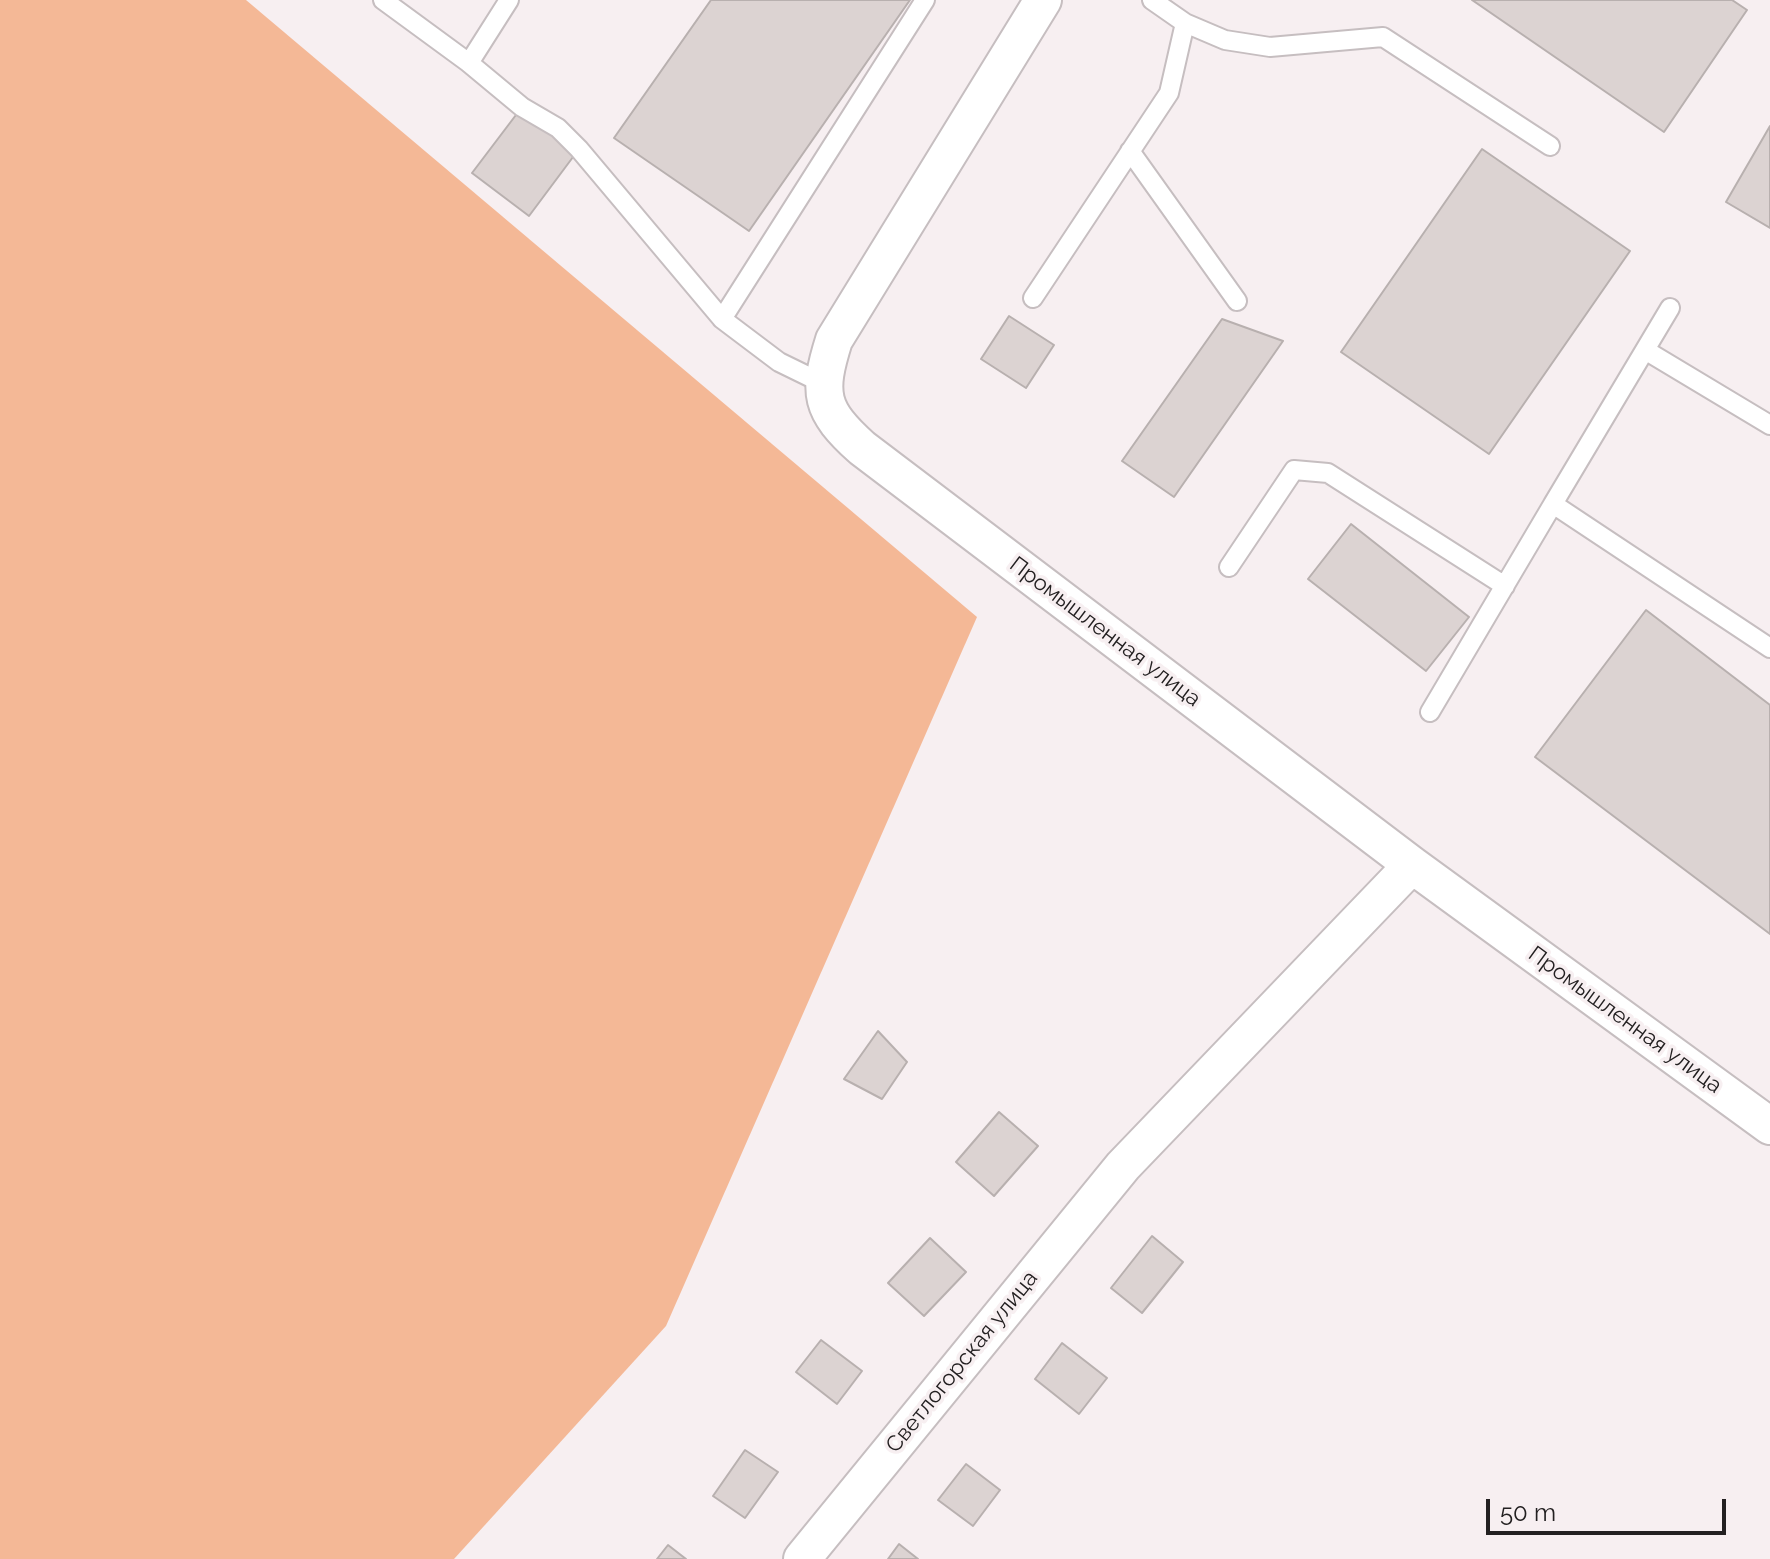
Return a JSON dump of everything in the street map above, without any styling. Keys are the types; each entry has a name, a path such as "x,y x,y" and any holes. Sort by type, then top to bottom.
{"street":[{"path":"822,383 834,340 847,315 1043,0"},
{"name":"Промышленная улица","path":"822,383 827,406 841,429 862,448 1412,865 1770,1126"},
{"name":"Светлогорская улица","path":"802,1559 1123,1166 1412,865"}],"lane":[{"path":"383,0 469,63 522,107 558,128 722,319 779,362 822,383"},
{"path":"469,63 509,0"},
{"path":"722,319 925,0"},
{"path":"1152,0 1185,23 1225,40 1270,47 1383,37 1550,146"},
{"path":"1033,298 1169,93 1185,23"},
{"path":"1130,151 1237,301"},
{"path":"1430,712 1670,308"},
{"path":"1645,350 1770,425"},
{"path":"1229,567 1294,470 1328,473 1505,586"},
{"path":"1553,504 1770,648"}],"shaded area":[{"path":"0,0 246,0 977,617 666,1326 454,1559 0,1559"}],"building":[{"path":"711,0 910,0 749,231 614,138"},
{"path":"1472,0 1732,0 1747,10 1664,132"},
{"path":"522,107 579,149 529,216 472,173"},
{"path":"1770,126 1770,228 1726,202"},
{"path":"1482,149 1630,251 1489,454 1341,352"},
{"path":"1009,316 1054,345 1026,388 981,359"},
{"path":"1222,319 1283,341 1174,497 1122,461"},
{"path":"1351,524 1469,617 1426,671 1308,579"},
{"path":"1646,610 1770,705 1770,934 1535,757"},
{"path":"878,1031 907,1062 882,1099 844,1079"},
{"path":"999,1112 1038,1146 994,1196 956,1162"},
{"path":"1152,1236 1183,1262 1142,1313 1111,1288"},
{"path":"930,1238 966,1272 924,1316 888,1283"},
{"path":"821,1340 862,1371 837,1404 796,1372"},
{"path":"1062,1343 1107,1378 1079,1414 1035,1379"},
{"path":"745,1450 778,1472 745,1518 713,1496"},
{"path":"966,1464 1000,1490 973,1526 938,1500"},
{"path":"899,1544 918,1559 888,1559"},
{"path":"668,1545 686,1559 657,1559"}]}
